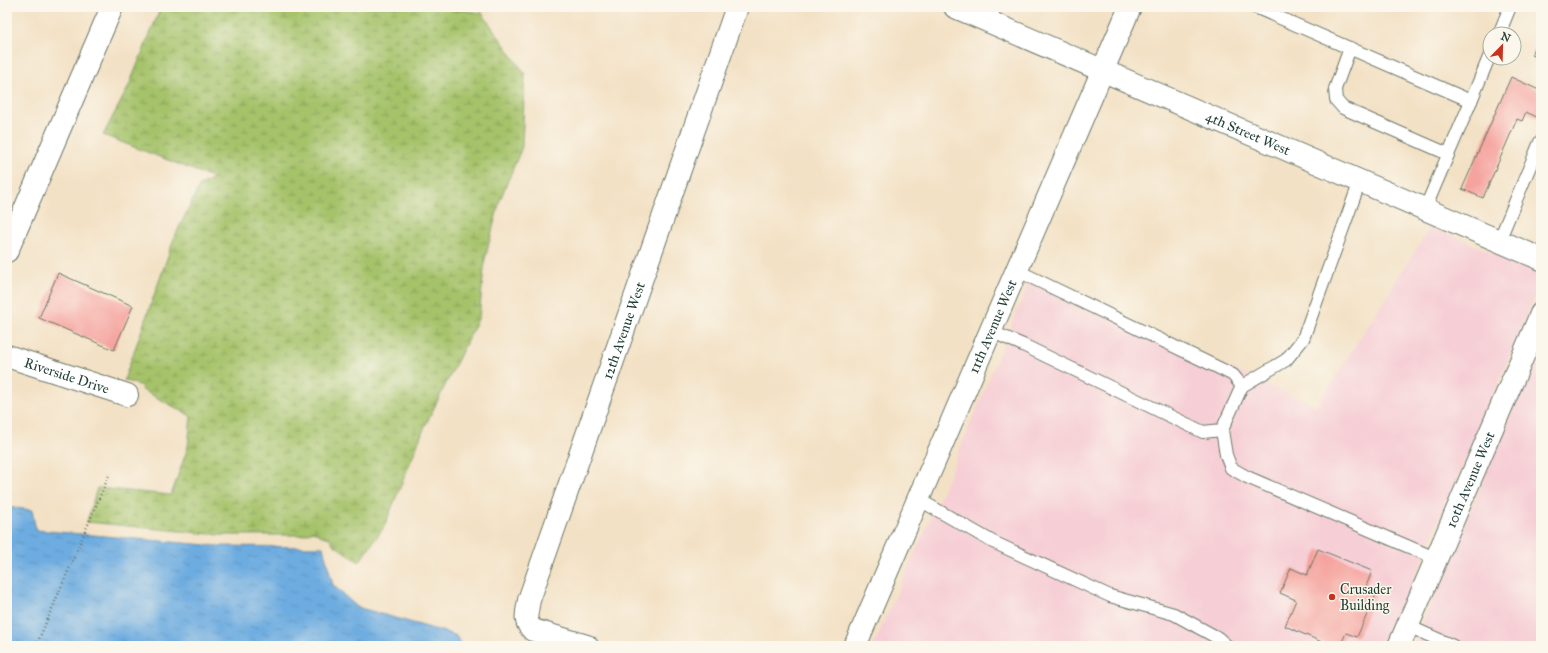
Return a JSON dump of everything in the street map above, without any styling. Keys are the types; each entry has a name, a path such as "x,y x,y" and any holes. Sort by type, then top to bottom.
{"street":[{"path":"7,252 112,7"},
{"name":"12th Avenue West","path":"587,646 533,630 528,625 526,615 529,600 737,7"},
{"name":"4th Street West","path":"955,7 992,14 1102,70 1541,259"},
{"name":"11th Avenue West","path":"855,646 1130,7"},
{"name":"10th Avenue West","path":"1399,646 1541,314"},
{"name":"Riverside Drive","path":"7,356 127,395"}],"lane":[{"path":"1255,7 1471,101"},
{"path":"1502,26 1510,7"},
{"path":"1350,48 1335,89 1336,100 1343,108 1448,154"},
{"path":"1425,209 1485,66"},
{"path":"1499,241 1541,142"},
{"path":"1360,181 1303,339 1286,360 1242,386 1222,430 1226,455 1231,468 1247,477 1437,559"},
{"path":"1016,270 1219,368 1233,376 1242,386"},
{"path":"990,331 1023,344 1203,432 1222,430"},
{"path":"918,499 993,542 1110,596 1174,614 1218,638 1227,646"},
{"path":"1408,626 1453,646"}],"path":[{"path":"36,646 110,473"}],"shaded area":[{"path":"1431,226 1541,274 1541,283 1386,646 871,646 878,635 943,490 1029,282 1317,406"},
{"path":"1541,345 1541,646 1412,646"}],"green space":[{"path":"161,7 439,7 482,13 525,74 522,147 500,200 485,259 479,317 425,426 384,527 359,562 333,544 330,538 322,536 314,531 302,535 220,535 87,522 97,488 171,495 188,447 191,416 141,389 142,386 124,380 175,236 200,185 214,178 103,135 127,90"}],"water":[{"path":"7,507 32,510 36,530 218,546 323,547 333,585 357,607 455,635 463,646 7,646"}],"building":[{"path":"1541,28 1541,59 1532,55 1539,39 1536,38"},
{"path":"1511,77 1541,91 1541,119 1526,112 1522,121 1517,119 1483,198 1462,189"},
{"path":"58,273 133,306 114,350 39,318"},
{"name":"Crusader Building","path":"1318,549 1372,571 1365,589 1376,594 1357,637 1346,633 1340,646 1331,646 1285,626 1296,600 1280,593 1291,568 1307,575"}],"place":[{"name":"Crusader Building","path":"1332,597"}]}
